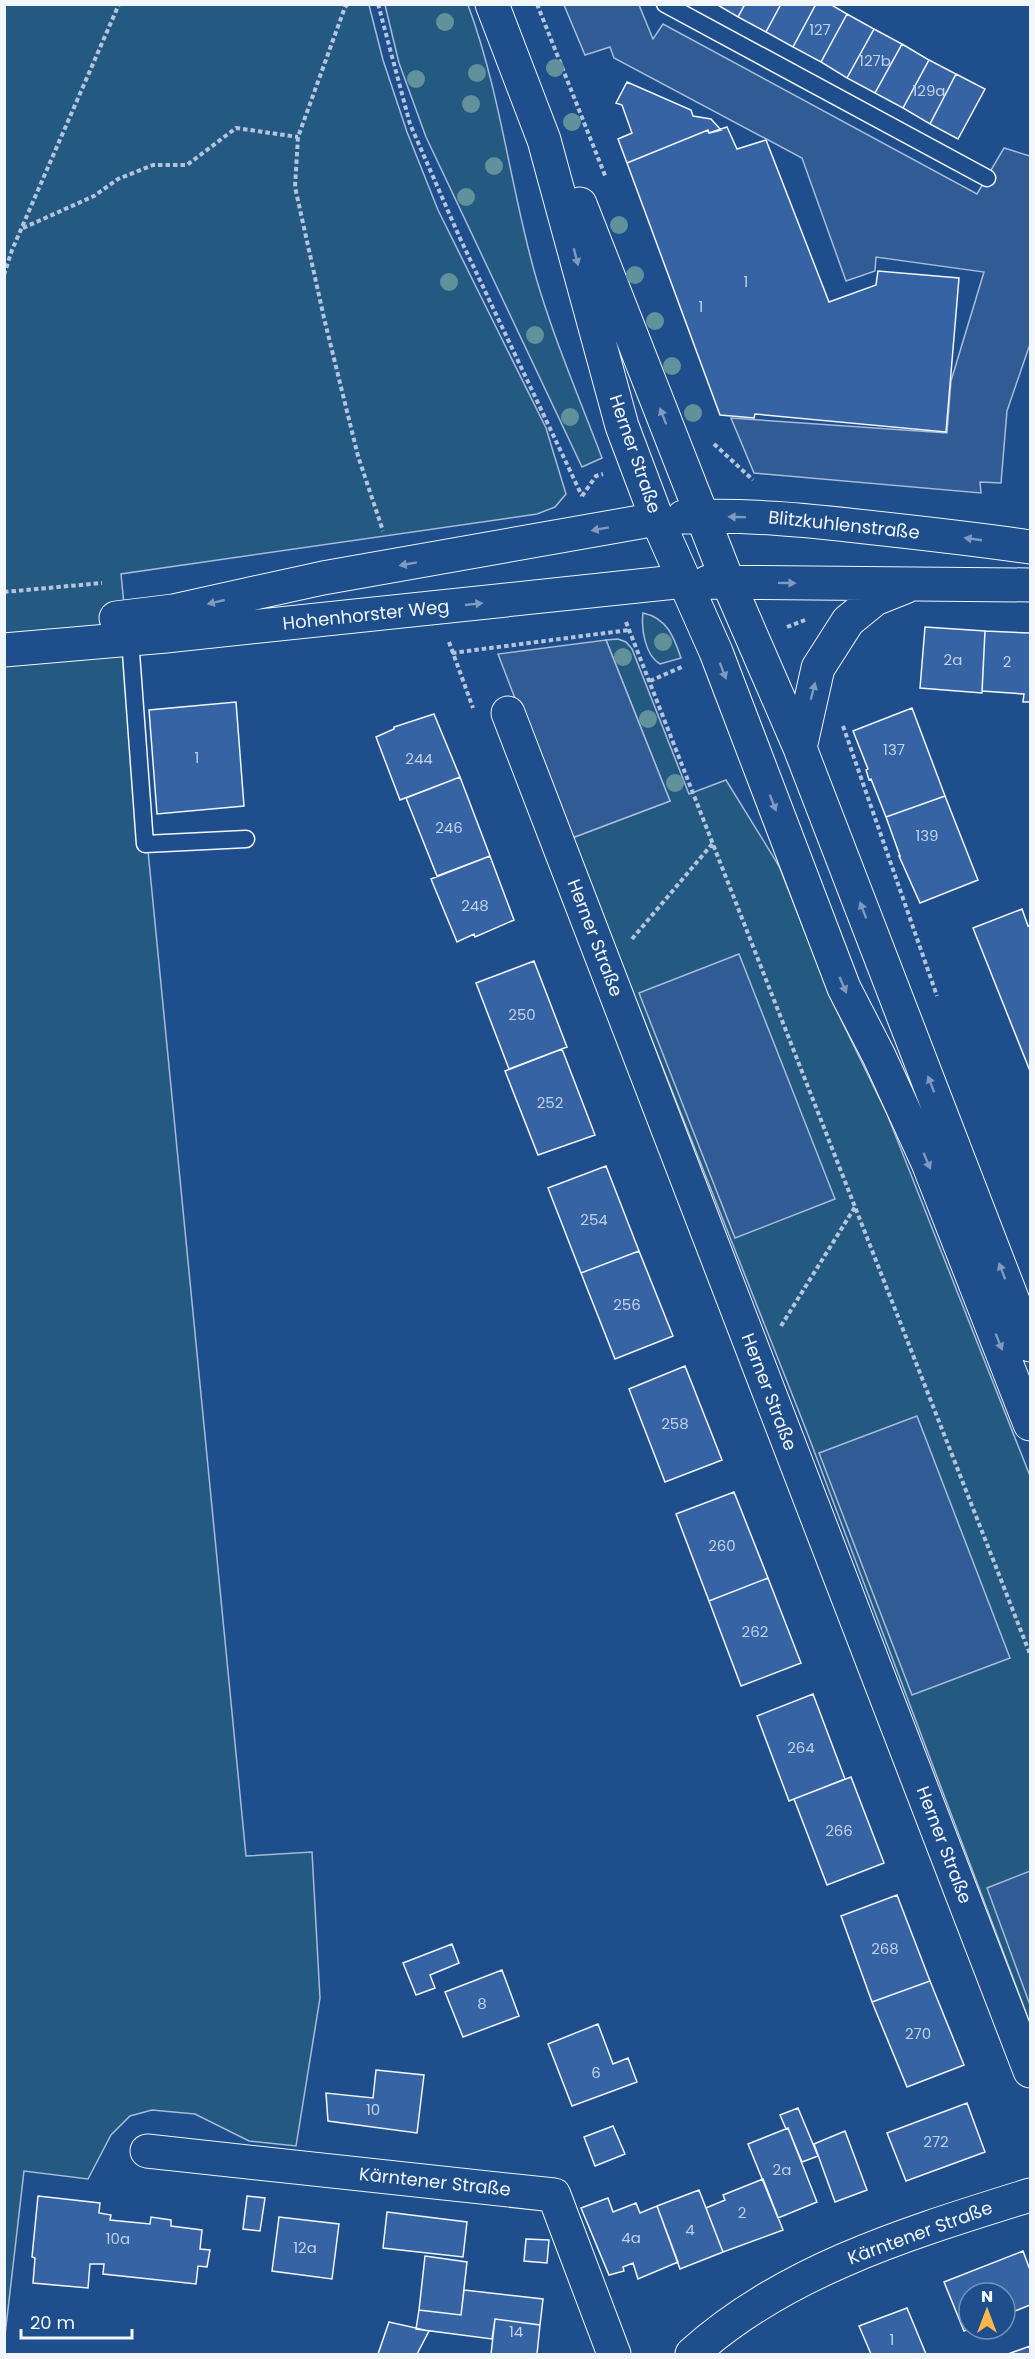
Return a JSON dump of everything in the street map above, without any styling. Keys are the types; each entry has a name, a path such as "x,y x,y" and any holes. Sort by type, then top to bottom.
{"street":[{"name":"Herner Straße","path":"492,4 544,140 622,426 657,519 716,652 844,988 879,1056 928,1163 1030,1424"},
{"name":"Herner Straße","path":"544,140 581,205 728,582 800,748 1030,1345"},
{"name":"Blitzkuhlenstraße","path":"657,519 702,516 807,520 1030,547"},
{"name":"Hohenhorster Weg","path":"4,631 173,611 323,578 657,519"},
{"name":"Hohenhorster Weg","path":"4,650 686,581 728,582"},
{"path":"728,582 1016,585"},
{"path":"800,748 818,668 848,621 876,599 912,584"},
{"name":"Herner Straße","path":"508,713 1030,2071"},
{"name":"Kärntener Straße","path":"147,2151 554,2195 614,2355"},
{"name":"Kärntener Straße","path":"692,2355 760,2302 834,2264 986,2208 1030,2195"}],"lane":[{"path":"665,4 987,178"},
{"path":"130,639 145,844 246,839"}],"path":[{"path":"4,275 12,250 119,4"},
{"path":"348,4 298,137 295,187 316,285 358,456 386,539"},
{"path":"378,4 410,123 459,236 582,496"},
{"path":"23,228 94,196 118,179 153,165 187,165 236,129 298,137"},
{"path":"712,441 752,480 762,480"},
{"path":"436,608 479,726 508,713"},
{"path":"452,653 629,630 1030,1654"},
{"path":"842,723 940,1006"},
{"path":"602,956 626,945 713,843"},
{"path":"751,1345 778,1332 855,1207"}],"shaded area":[{"path":"4,5 369,5 383,60 407,132 438,210 546,428 566,494 555,507 537,514 121,574 246,1856 312,1852 320,1998 296,2146 249,2141 195,2114 152,2110 130,2116 111,2135 88,2179 24,2171 5,2335"},
{"path":"385,5 468,5 497,104 518,207 535,274 558,344 602,458 582,467 426,137 399,63"},
{"path":"564,5 639,5 653,39 663,24 977,194 1004,148 1030,156 1030,344 1007,411 1001,483 980,482 981,493 754,473 731,418 947,433 951,381 984,272 876,257 875,271 846,281 802,158 614,58 610,47 585,55"},
{"path":"643,613 664,624 681,658 660,664 655,660 645,641"},
{"path":"618,639 626,642 632,649 689,794 726,780 779,866 833,1003 887,1114 1030,1476 1030,2023 805,1427 572,838 670,801 606,640"},
{"path":"606,640 670,801 572,838 498,654"},
{"path":"739,954 835,1199 735,1238 639,993"},
{"path":"917,1416 1010,1658 912,1695 819,1453"},
{"path":"1030,1871 1030,2005 987,1888"}],"building":[{"path":"716,4 745,4 738,17"},
{"path":"745,4 781,4 766,32 738,17"},
{"path":"781,4 816,4 793,47 766,32"},
{"path":"816,4 830,4 847,14 821,62 793,47"},
{"path":"847,14 874,29 847,78 821,62"},
{"path":"874,29 902,44 875,93 847,78"},
{"path":"902,44 929,60 903,108 875,93"},
{"path":"929,60 956,74 930,124 903,108"},
{"path":"956,74 985,89 958,139 930,124"},
{"path":"627,82 691,110 693,116 711,119 721,130 709,133 708,130 627,163 618,139 632,133 622,105 616,103"},
{"path":"727,127 737,149 766,140 829,302 876,285 878,271 959,278 946,432 755,414 754,418 720,415 627,163 708,130 709,133"},
{"path":"925,627 985,631 982,693 920,688"},
{"path":"985,631 1030,633 1030,702 1023,702 1024,694 982,691"},
{"path":"236,702 244,806 157,814 149,710"},
{"path":"912,708 945,796 886,817 871,779 869,780 866,770 868,769 853,731"},
{"path":"434,714 460,777 400,800 376,737 394,727"},
{"path":"460,777 490,856 437,876 406,798"},
{"path":"945,796 978,880 920,903 899,856 886,817"},
{"path":"490,856 514,920 475,937 474,934 457,942 431,879"},
{"path":"1022,909 1028,926 1030,925 1030,1071 973,928"},
{"path":"534,961 567,1047 509,1069 476,983"},
{"path":"562,1049 595,1135 538,1155 505,1071"},
{"path":"606,1166 639,1251 581,1273 548,1188"},
{"path":"639,1251 673,1336 615,1359 581,1273"},
{"path":"685,1366 722,1460 665,1482 629,1389"},
{"path":"734,1492 768,1578 709,1601 676,1514"},
{"path":"768,1578 801,1663 741,1686 709,1601"},
{"path":"813,1694 845,1779 789,1801 757,1716"},
{"path":"851,1777 884,1863 827,1885 794,1799"},
{"path":"897,1895 930,1981 872,2002 841,1916"},
{"path":"452,1944 459,1963 430,1975 435,1988 416,1995 403,1963"},
{"path":"502,1970 519,2016 463,2037 445,1992"},
{"path":"930,1981 964,2065 907,2087 872,2002"},
{"path":"598,2024 613,2064 628,2058 637,2082 572,2106 548,2044"},
{"path":"376,2070 424,2075 417,2133 328,2121 326,2093 373,2098"},
{"path":"967,2103 985,2152 906,2181 887,2133"},
{"path":"798,2108 818,2156 802,2162 780,2115"},
{"path":"613,2126 625,2154 595,2166 584,2137"},
{"path":"788,2128 817,2202 778,2218 748,2144"},
{"path":"845,2131 867,2190 835,2202 814,2144"},
{"path":"763,2179 783,2230 723,2252 706,2208 725,2200 723,2195"},
{"path":"699,2190 723,2252 680,2269 657,2206"},
{"path":"38,2196 100,2203 99,2213 111,2215 110,2220 150,2224 151,2217 171,2220 171,2226 202,2230 200,2249 210,2250 207,2267 198,2266 196,2284 103,2274 104,2264 90,2264 88,2288 33,2283 35,2258 32,2257"},
{"path":"247,2196 265,2198 260,2231 243,2229"},
{"path":"608,2198 613,2212 636,2203 640,2213 657,2206 678,2262 638,2279 633,2263 623,2267 624,2271 609,2275 581,2208"},
{"path":"387,2212 467,2222 463,2257 383,2248"},
{"path":"279,2217 339,2224 332,2279 272,2271"},
{"path":"526,2239 549,2240 547,2263 524,2261"},
{"path":"1023,2251 1030,2270 1030,2305 1017,2310 1017,2281 957,2281 957,2314 944,2282"},
{"path":"425,2256 467,2262 461,2315 419,2310"},
{"path":"464,2290 543,2299 540,2325 495,2319 492,2339 416,2329 419,2310 461,2315"},
{"path":"907,2308 926,2354 871,2354 859,2326"},
{"path":"495,2319 540,2325 537,2354 491,2354"},
{"path":"389,2322 429,2331 417,2354 378,2354"},
{"path":"1030,2346 1030,2354 1008,2354"}]}
